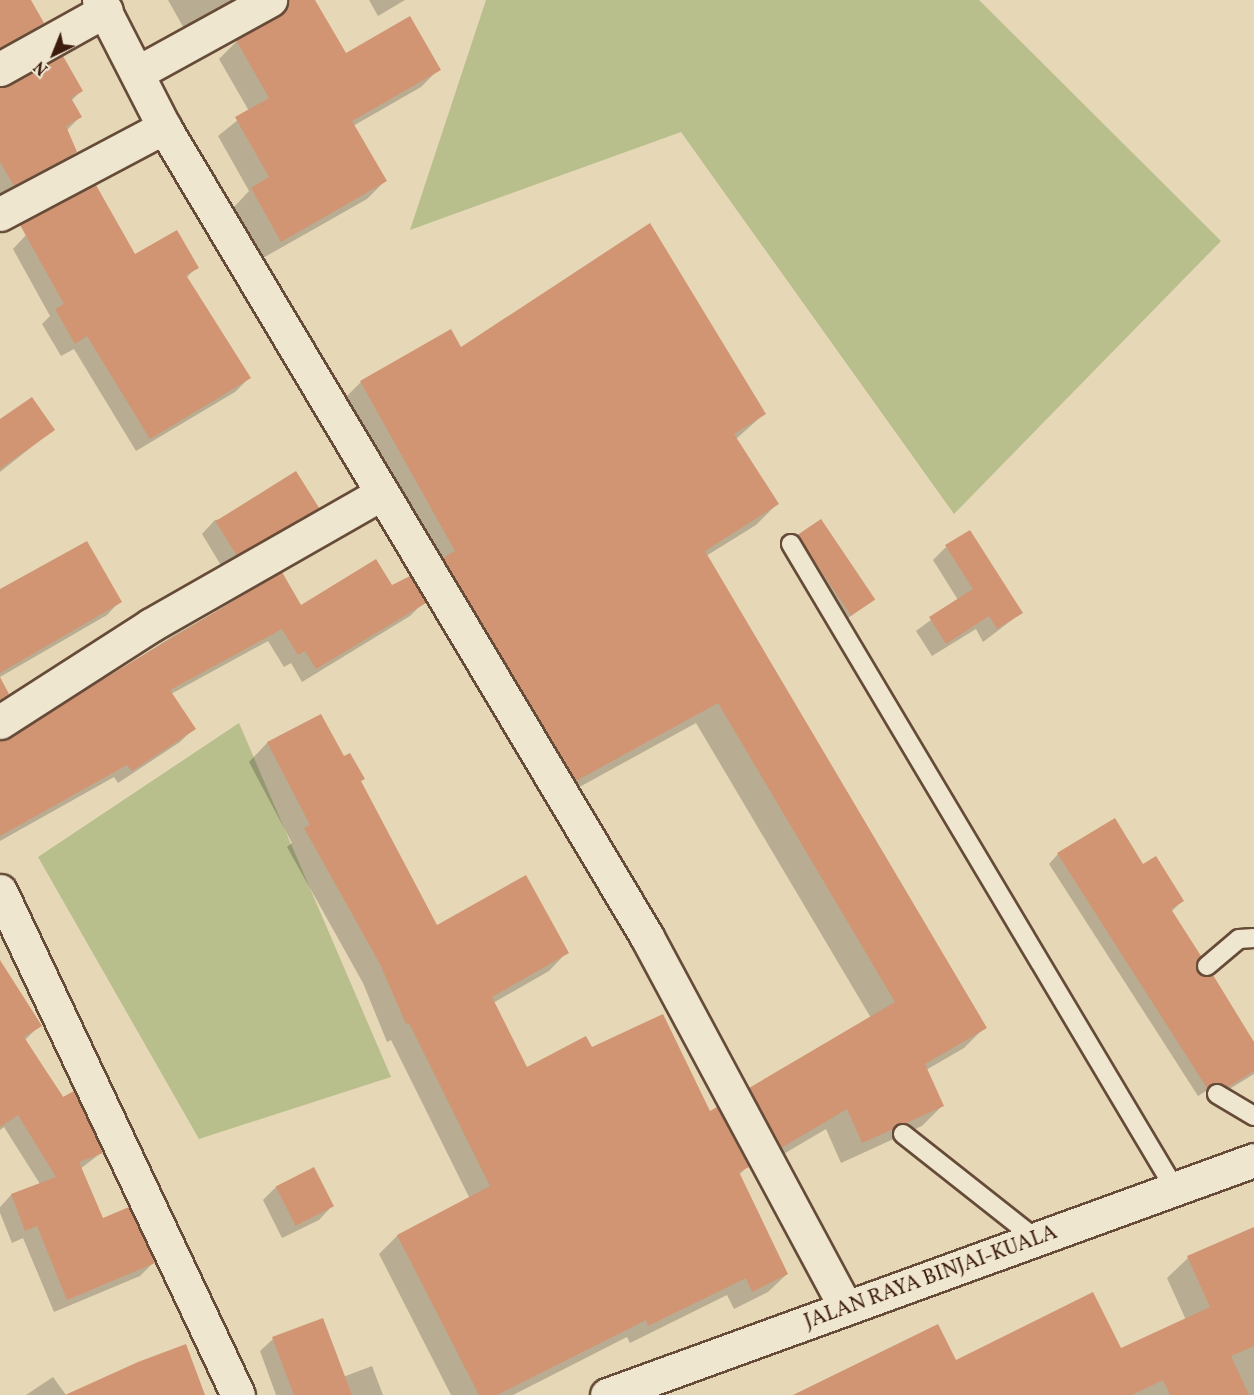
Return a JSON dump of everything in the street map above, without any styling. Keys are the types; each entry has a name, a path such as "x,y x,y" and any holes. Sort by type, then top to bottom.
{"street":[{"path":"137,73 270,0"},
{"path":"0,69 102,5 164,127 647,937 846,1308"},
{"path":"0,214 164,127"},
{"path":"0,722 151,626 382,493"},
{"path":"0,891 238,1395"},
{"name":"JALAN RAYA BINJAI-KUALA","path":"607,1395 1254,1160"}],"lane":[{"path":"791,544 1175,1189"},
{"path":"1207,966 1239,939 1254,938"},
{"path":"1217,1094 1254,1116"},
{"path":"903,1134 1036,1239"}],"green space":[{"path":"486,0 979,0 1221,241 954,514 681,132 410,230"},
{"path":"239,723 391,1077 199,1139 38,857"}],"building":[{"path":"0,0 31,0 44,23 0,48"},
{"path":"289,0 315,0 346,53 410,16 441,70 352,121 387,181 281,242 251,188 269,177 235,117 269,98 236,40 279,16"},
{"path":"63,56 83,91 71,98 82,117 66,126 77,152 14,186 0,162 0,88"},
{"path":"96,185 135,254 177,230 199,268 186,275 251,378 150,439 87,336 75,344 55,309 64,304 20,225"},
{"path":"650,223 766,414 734,434 779,504 705,551 987,1028 925,1064 944,1106 862,1143 847,1109 781,1148 749,1088 895,1002 718,703 576,781 443,558 455,551 360,381 451,329 461,347"},
{"path":"32,397 55,430 0,469 0,419"},
{"path":"296,471 319,508 239,559 215,521"},
{"path":"821,519 875,599 851,616 797,535"},
{"path":"970,530 1023,613 997,629 989,616 946,644 929,617 973,589 945,545"},
{"path":"87,541 122,602 0,673 0,589"},
{"path":"376,559 392,585 410,576 426,603 316,669 305,651 298,655 282,629 170,690 196,729 132,771 127,765 0,836 0,741 282,572 301,605"},
{"path":"0,677 9,694 0,700"},
{"path":"321,714 344,756 350,753 365,779 361,781 437,925 526,875 569,953 492,997 527,1067 586,1036 592,1047 663,1014 710,1111 717,1107 749,1167 739,1172 788,1274 752,1292 746,1278 648,1326 646,1320 497,1395 479,1395 397,1235 490,1186 409,1023 406,1024 380,964 304,828 310,825 267,742"},
{"path":"1115,818 1143,864 1156,856 1184,901 1171,909 1201,956 1196,963 1198,973 1213,975 1254,1042 1254,1071 1228,1087 1217,1083 1207,1088 1057,853"},
{"path":"0,960 42,1026 24,1037 63,1097 74,1091 103,1153 79,1162 103,1218 129,1207 155,1263 67,1300 37,1226 25,1231 11,1194 56,1177 18,1115 0,1127"},
{"path":"314,1167 334,1206 296,1226 276,1187"},
{"path":"1254,1227 1254,1346 1231,1356 1249,1395 1170,1395 1163,1380 1132,1395 793,1395 938,1324 956,1360 1093,1292 1121,1348 1210,1307 1187,1256"},
{"path":"323,1318 352,1395 294,1395 272,1337"},
{"path":"186,1344 205,1395 65,1395 138,1362"}]}
